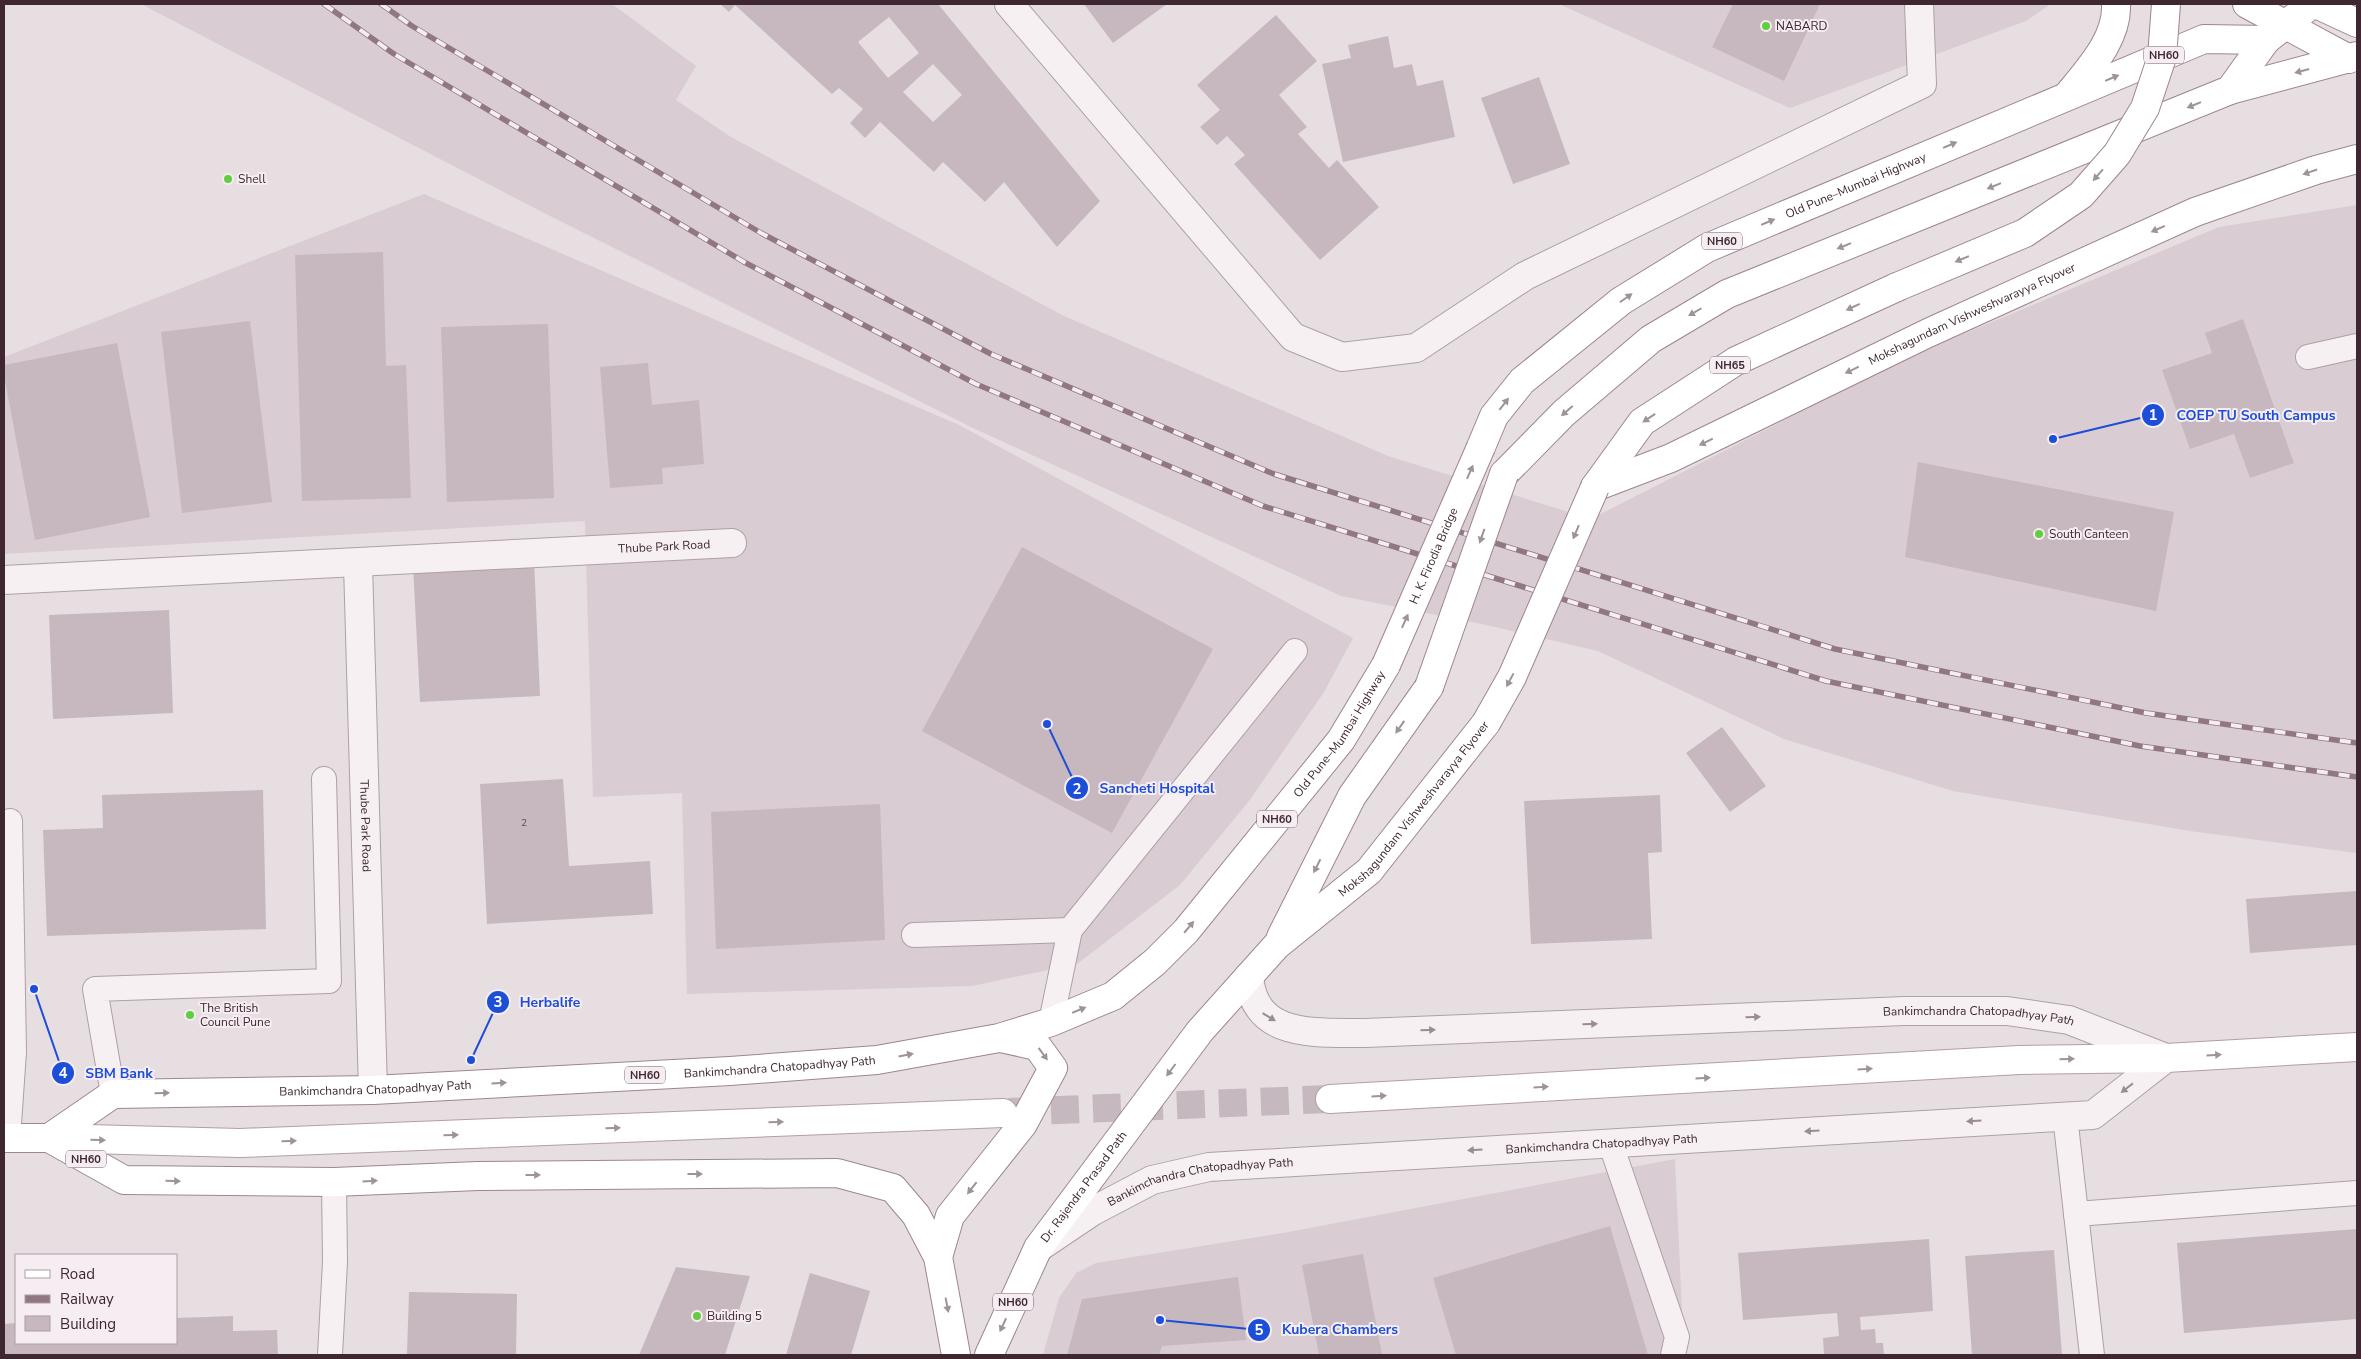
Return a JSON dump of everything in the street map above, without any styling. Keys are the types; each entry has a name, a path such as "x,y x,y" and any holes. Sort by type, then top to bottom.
{"main road":[{"name":"NH60","path":"2067,96 2096,59 2111,34 2117,12 2116,4"},
{"name":"Mokshagundam Vishweshvarayya Flyover","path":"1277,945 1370,872 1486,723 1512,677 1595,487 1642,422 1736,361 1897,286 2025,233 2081,194 2117,154 2145,108 2162,57 2166,4"},
{"path":"2247,4 2355,59"},
{"path":"2230,90 2266,40 2312,4"},
{"path":"2316,4 2357,23"},
{"name":"Old Pune–Mumbai Highway","path":"1481,447 1494,416 1522,381 1621,301 1707,248 2204,39 2266,40"},
{"path":"1277,945 1352,796 1428,687 1504,474 1564,413 1651,339 1727,294 2230,90 2355,59"},
{"name":"Mokshagundam Vishweshvarayya Flyover","path":"1595,487 1671,458 1928,333 2195,212 2316,170 2357,159"},
{"name":"H. K. Firodia Bridge","path":"1386,665 1481,447"},
{"name":"Old Pune–Mumbai Highway","path":"1155,962 1186,931 1341,740 1386,665"},
{"name":"NH60","path":"1249,976 1277,945"},
{"name":"Bankimchandra Chatopadhyay Path","path":"113,1094 373,1090 730,1071 877,1060 999,1038 1051,1022 1113,996 1155,962"},
{"name":"Dr. Rajendra Prasad Path","path":"988,1355 1038,1248 1200,1031 1249,976"},
{"path":"938,1257 950,1216 1023,1124 1053,1068 1038,1046 999,1038"},
{"name":"Bankimchandra Chatopadhyay Path","path":"2166,1058 2357,1047"},
{"path":"1330,1099 2019,1060 2166,1058"},
{"path":"49,1138 113,1094"},
{"path":"49,1138 240,1143 1003,1113"},
{"name":"NH60","path":"6,1138 49,1138 124,1180 334,1182 478,1176 837,1173 893,1188 916,1215 938,1257 956,1355"}],"street":[{"path":"1009,4 1293,337 1342,358 1416,348 1525,276 1922,84 1919,4"},
{"name":"Thube Park Road","path":"4,580 358,564 732,543"},
{"name":"Thube Park Road","path":"358,564 373,1090"},
{"name":"Bankimchandra Chatopadhyay Path","path":"1249,976 1250,992 1262,1014 1290,1030 1365,1033 1904,1011 2007,1011 2069,1020 2166,1058"},
{"name":"Bankimchandra Chatopadhyay Path","path":"1038,1248 1093,1211 1152,1180 1209,1167 2093,1115 2166,1058"}],"lane":[{"path":"2308,357 2357,346"},
{"path":"1051,1022 1070,930 1295,651"},
{"path":"113,1094 95,989 328,981 324,779"},
{"path":"6,1138 14,1052 8,998 10,821"},
{"path":"914,936 1070,930"},
{"path":"2065,1116 2092,1355"},
{"path":"1610,1142 1677,1337 1674,1355"},
{"path":"330,1355 336,1262 334,1182"},
{"path":"2076,1214 2357,1193"}],"shaded area":[{"path":"141,4 612,4 696,66 676,100 731,137 1064,316 1388,456 1591,519 1906,358 2219,227 2357,205 2357,853 2190,831 1953,791 1784,739 1598,651 1482,624 1341,596 975,429 544,213"},
{"path":"1559,4 2051,4 2026,21 1790,108"},
{"path":"424,194 959,425 1353,638 1324,692 1249,801 1180,885 1077,964 972,986 687,994 682,793 593,797 585,521 4,554 4,357"},
{"path":"1675,1159 1684,1355 1043,1355 1059,1298 1076,1273 1096,1263 1283,1233"}],"building":[{"path":"720,4 938,4 1100,201 1057,247 1004,182 985,202 943,162 934,172 880,122 865,138 850,123 863,109 839,88 832,94 735,5 729,12","holes":["889,17 919,53 888,78 858,42","933,64 962,95 933,122 903,92"]},
{"path":"1084,4 1167,4 1113,43"},
{"name":"NABARD","path":"1733,4 1820,4 1784,81 1712,47"},
{"path":"1276,15 1317,61 1279,95 1307,127 1298,134 1329,168 1337,160 1379,207 1320,260 1234,164 1245,155 1227,136 1217,145 1200,127 1220,110 1197,85"},
{"path":"1388,36 1394,68 1412,64 1417,86 1443,80 1455,137 1343,162 1322,64 1351,58 1348,45"},
{"path":"1539,77 1570,164 1513,184 1481,98"},
{"path":"383,252 386,366 406,365 411,498 302,501 295,255"},
{"path":"2243,319 2294,463 2250,478 2234,434 2190,449 2162,370 2212,353 2205,333"},
{"path":"250,321 272,502 182,513 161,332"},
{"path":"548,324 554,498 447,502 441,327"},
{"path":"117,343 150,517 35,540 4,375 4,365"},
{"path":"648,363 652,405 699,400 704,464 662,468 663,484 610,488 600,367"},
{"name":"South Canteen","path":"1918,462 2174,512 2156,611 1905,557"},
{"path":"1022,547 1213,649 1112,833 922,731"},
{"path":"534,560 540,696 420,702 413,565"},
{"path":"169,610 173,713 53,719 49,615"},
{"path":"1722,727 1766,786 1730,812 1686,753"},
{"path":"563,779 569,866 650,861 653,914 487,924 480,784"},
{"path":"263,790 266,929 47,936 43,830 103,828 102,795"},
{"path":"1660,795 1662,852 1648,853 1652,939 1531,944 1524,801"},
{"path":"880,804 885,940 716,949 711,812"},
{"path":"2357,891 2357,945 2250,953 2246,899"},
{"path":"1610,1226 1648,1355 1456,1355 1433,1278"},
{"path":"2357,1229 2357,1319 2184,1333 2177,1243"},
{"path":"1929,1239 1933,1311 1860,1317 1861,1330 1875,1329 1876,1343 1883,1343 1884,1355 1824,1355 1823,1338 1839,1336 1837,1313 1743,1320 1738,1253"},
{"path":"2054,1250 2062,1355 1972,1355 1965,1256"},
{"path":"1363,1254 1382,1355 1319,1355 1302,1265"},
{"name":"Building 5","path":"676,1267 750,1276 725,1355 639,1355"},
{"path":"810,1273 870,1291 851,1355 786,1355"},
{"path":"1238,1277 1246,1340 1162,1346 1159,1355 1067,1355 1082,1299"},
{"path":"409,1292 517,1294 516,1355 407,1354"},
{"path":"233,1316 233,1331 277,1330 278,1355 4,1355 4,1324 15,1323 15,1344 178,1344 178,1318"}],"tunnel":[{"path":"1009,1112 1330,1099"}],"railway":[{"path":"324,4 394,54 744,262 976,384 1263,506 1826,681 2140,746 2357,777"},
{"path":"381,4 412,26 761,233 991,354 1274,474 1835,649 2146,713 2357,743"}],"place":[{"name":"NABARD","path":"1766,26"},
{"name":"Shell","path":"228,179"},
{"name":"COEP TU South Campus","path":"2053,439"},
{"name":"South Canteen","path":"2039,534"},
{"name":"Sancheti Hospital","path":"1047,724"},
{"name":"SBM Bank","path":"34,989"},
{"name":"The British Council Pune","path":"190,1015"},
{"name":"Herbalife","path":"471,1060"},
{"name":"Building 5","path":"697,1316"},
{"name":"Kubera Chambers","path":"1160,1320"}]}
